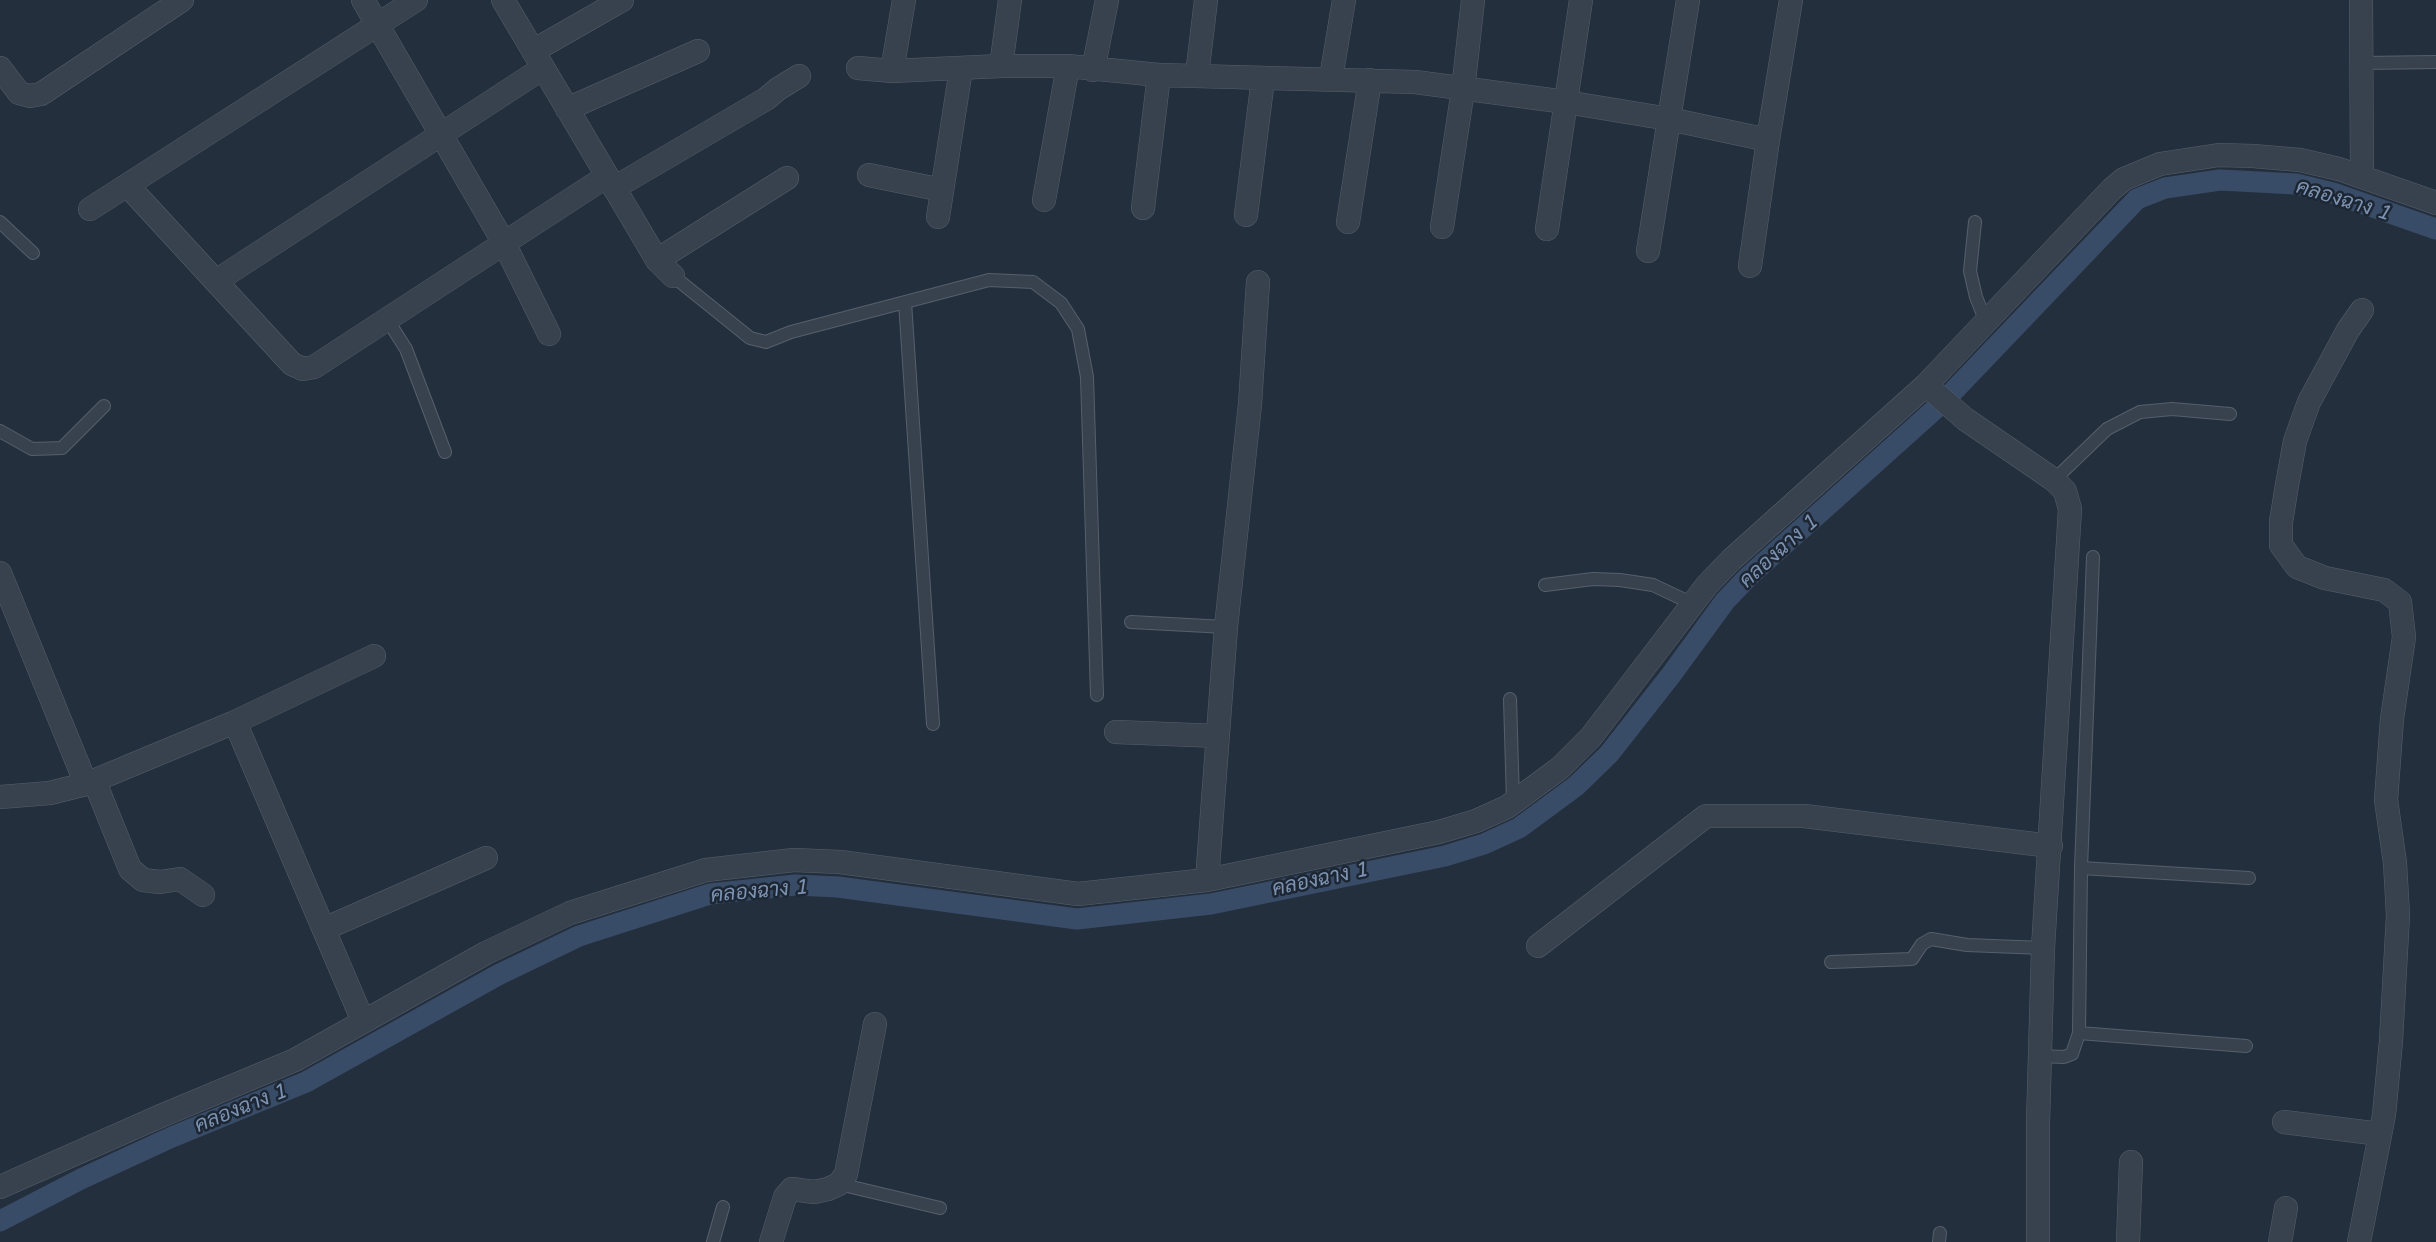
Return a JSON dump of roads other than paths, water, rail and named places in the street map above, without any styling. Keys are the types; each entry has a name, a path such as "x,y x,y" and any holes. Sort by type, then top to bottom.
{"street":[{"path":"0,68 19,93 30,96 41,94 182,0"},
{"path":"363,0 504,243 549,334"},
{"path":"90,209 416,0"},
{"path":"503,0 657,260 673,276"},
{"path":"216,281 440,135 622,0"},
{"path":"892,71 904,0"},
{"path":"1001,66 1010,0"},
{"path":"1093,70 1107,0"},
{"path":"1196,75 1206,0"},
{"path":"1331,78 1344,0"},
{"path":"1442,227 1463,90 1473,0"},
{"path":"1547,229 1581,0"},
{"path":"1648,251 1688,0"},
{"path":"1750,266 1791,0"},
{"path":"2361,0 2362,177"},
{"path":"567,109 698,51"},
{"path":"858,68 892,71 1068,66 1159,75 1415,82 1566,102 1669,119 1768,140"},
{"path":"1044,200 1068,66"},
{"path":"938,217 961,69"},
{"path":"1143,208 1159,75"},
{"path":"128,186 292,364 303,369 314,367 504,243 766,99 799,76"},
{"path":"1246,215 1263,79"},
{"path":"1348,222 1370,80"},
{"path":"0,1187 295,1060 486,953 570,913 706,870 794,860 840,862 1078,894 1208,880 1439,832 1476,821 1513,802 1560,768 1591,737 1691,603 1731,560 1931,389 1986,321 2124,178 2160,164 2230,155 2301,160 2362,177 2436,203"},
{"path":"869,175 942,190"},
{"path":"657,260 787,178"},
{"path":"1208,880 1226,627 1250,404 1258,282"},
{"path":"2359,1242 2380,1134 2390,1041 2398,915 2395,863 2386,800 2392,719 2404,636 2400,602 2384,590 2325,578 2297,567 2281,545 2281,522 2295,441 2304,415 2326,368 2362,310"},
{"path":"1931,389 1965,419 2054,480 2065,491 2070,509 2043,948 2038,1242"},
{"path":"0,573 130,869 143,880 160,882 180,879 203,895"},
{"path":"0,797 50,793 90,782 235,722 374,656"},
{"path":"235,722 363,1021"},
{"path":"1116,732 1218,736"},
{"path":"1538,946 1706,816 1804,816 2051,846"},
{"path":"324,929 486,858"},
{"path":"771,1242 785,1197 792,1189 814,1192 839,1184 846,1174 875,1024"},
{"path":"2284,1122 2380,1134"},
{"path":"2128,1242 2131,1162"},
{"path":"2280,1242 2286,1208"}],"lane":[{"path":"2362,63 2436,62"},
{"path":"0,222 33,253"},
{"path":"1975,222 1970,271 1976,297 1986,321"},
{"path":"673,276 750,338 766,342 791,332 989,281 1033,282 1061,303 1078,329 1087,377 1097,695"},
{"path":"905,302 933,724"},
{"path":"387,319 406,349 445,452"},
{"path":"0,431 32,449 62,448 104,406"},
{"path":"2054,480 2107,429 2140,412 2172,409 2230,414"},
{"path":"2040,1056 2064,1057 2072,1054 2079,1033 2081,868 2094,557"},
{"path":"1545,585 1593,579 1620,580 1653,585 1691,603"},
{"path":"1131,622 1226,627"},
{"path":"1510,699 1513,802"},
{"path":"2081,868 2249,878"},
{"path":"1831,962 1912,959 1922,944 1931,939 1967,945 2043,948"},
{"path":"2079,1033 2246,1046"},
{"path":"839,1184 940,1208"},
{"path":"713,1242 723,1207"}],"waterway":[{"name":"คลองฉาง 1","path":"0,1221 81,1179 172,1137 306,1082 498,975 579,936 710,894 795,885 838,887 1077,919 1211,904 1445,856 1484,844 1519,828 1576,786 1609,754 1725,601 1748,577 1943,402 2137,199 2165,188 2220,180 2296,184 2333,193 2436,229"}]}
